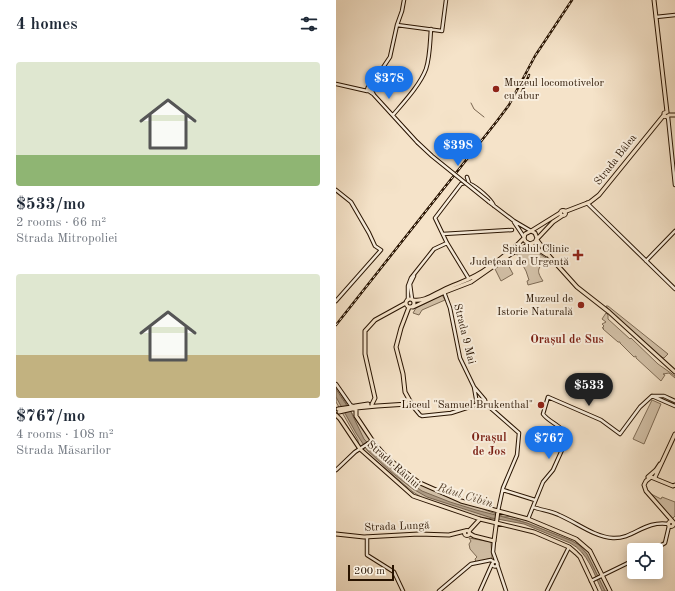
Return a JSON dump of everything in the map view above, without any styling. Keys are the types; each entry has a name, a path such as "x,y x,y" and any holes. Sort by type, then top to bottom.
{"main road":[{"path":"654,0 667,114 675,115"},
{"name":"Strada Bâlea","path":"563,214 593,200 667,114"},
{"path":"486,271 515,247 526,233 563,214"},
{"path":"372,404 375,398 365,354 365,331 375,320 410,300 424,299 470,281 514,252 534,243 553,222 563,214"},
{"path":"531,231 536,234 537,239 550,257 577,287 610,313 675,372"},
{"path":"524,237 526,242 550,257"},
{"path":"411,307 444,291"},
{"path":"410,300 411,307"},
{"path":"409,403 405,392 396,348 400,328 411,307 415,303 410,300"},
{"path":"338,412 372,404 409,403"},
{"path":"353,408 409,403"},
{"path":"353,408 371,442 386,457 421,484 461,501 528,519 562,532 582,542 590,552 601,577 610,591"},
{"name":"Strada Râului","path":"338,412 340,419 360,449 413,496 480,519 534,532 574,550 580,557 596,591"},
{"path":"656,479 655,476 660,464 675,434"},
{"path":"647,478 644,485 646,491 674,523 674,525 671,525 643,488 643,483 647,478 655,471 660,464"},
{"path":"647,478 651,477 674,486"},
{"path":"467,531 472,535 494,541 496,522 499,512"},
{"name":"Strada Lungă","path":"336,534 367,537 419,534 459,534 467,531 480,519"}],"street":[{"path":"369,89 390,57 404,0"},
{"path":"398,25 442,31 446,0"},
{"path":"656,17 675,15"},
{"path":"393,115 413,91 425,71 428,60 431,29"},
{"path":"336,84 369,89 432,156 514,222 531,231"},
{"path":"667,114 675,185"},
{"path":"467,177 468,181 491,201 494,206"},
{"path":"470,183 461,184 435,217 435,221 447,243 470,281"},
{"path":"336,190 353,204 375,246 381,250 336,301"},
{"path":"587,203 675,289"},
{"path":"514,222 524,237"},
{"path":"513,230 514,222"},
{"path":"443,234 519,229"},
{"path":"646,261 675,231"},
{"path":"410,300 408,286 410,279 436,248 447,243"},
{"name":"Strada 9 Mai","path":"444,291 450,308 460,358 474,388 477,404"},
{"path":"336,384 353,408"},
{"path":"474,388 485,400 485,402 519,433 516,456 503,490 499,512"},
{"path":"528,519 543,482 553,470 566,444 566,435 562,429 543,415 548,397 601,420 620,434 640,406 652,396 666,396 675,401"},
{"path":"658,397 675,406"},
{"path":"409,403 420,416 451,413 485,402"},
{"path":"336,470 360,449 371,442"},
{"path":"503,490 535,500"},
{"path":"533,507 557,514 595,533 612,538 631,533 651,524 671,525 663,545"},
{"path":"367,537 367,555 394,572 403,591"},
{"path":"480,591 494,563 494,541"},
{"path":"547,591 568,547"},
{"path":"494,563 499,571 506,591"},
{"path":"438,591 471,564 494,563"},
{"path":"592,581 627,564"}],"shaded area":[{"path":"529,247 546,258 539,269 539,274 543,281 528,285 527,281 529,280 526,271 516,253"},
{"path":"506,261 513,274 501,281 495,269"},
{"path":"442,295 445,300 422,310 419,315 413,313 416,308"},
{"path":"606,306 608,306 668,354 664,358 661,357 610,311"},
{"path":"606,313 608,315 608,319 630,339 631,338 658,364 675,376 675,378 669,373 663,374 665,375 661,381 636,358 636,356 634,357 620,342 618,342 603,329 604,328 602,328 604,326 602,324 606,322 602,319"},
{"path":"336,386 353,415 375,446 421,484 502,516 516,517 545,525 562,532 587,548 610,591 605,591 592,563 583,551 572,541 518,520 502,517 494,519 478,517 426,500 413,492 361,448 336,402"},
{"path":"336,389 351,412 364,439 406,480 422,491 450,502 527,523 572,541 579,545 587,554 605,591 602,591 586,558 570,543 524,524 492,518 427,497 413,489 391,472 367,450 336,397"},
{"path":"652,400 661,404 644,444 633,439"},
{"path":"649,493 661,499 662,497 675,502 675,516 672,519"},
{"path":"469,538 491,542 492,558 476,562 475,559 477,557 470,549 469,544 471,541"}],"waterway":[{"path":"471,103 474,109 484,117"}],"railway":[{"path":"336,325 509,105 535,56 572,0"},
{"path":"519,99 529,75"}],"place":[{"name":"Muzeul locomotivelor cu abur","path":"496,89"},
{"name":"Spitalul Clinic Județean de Urgentă","path":"578,255"},
{"name":"Muzeul de Istorie Naturală","path":"581,305"},
{"name":"Liceul \"Samuel Brukenthal\"","path":"541,405"}],"district":[{"name":"Orașul de Sus","path":"567,340"},
{"name":"Orașul de Jos","path":"489,445"}],"water label":[{"name":"Râul Cibin","path":"465,496"}]}
